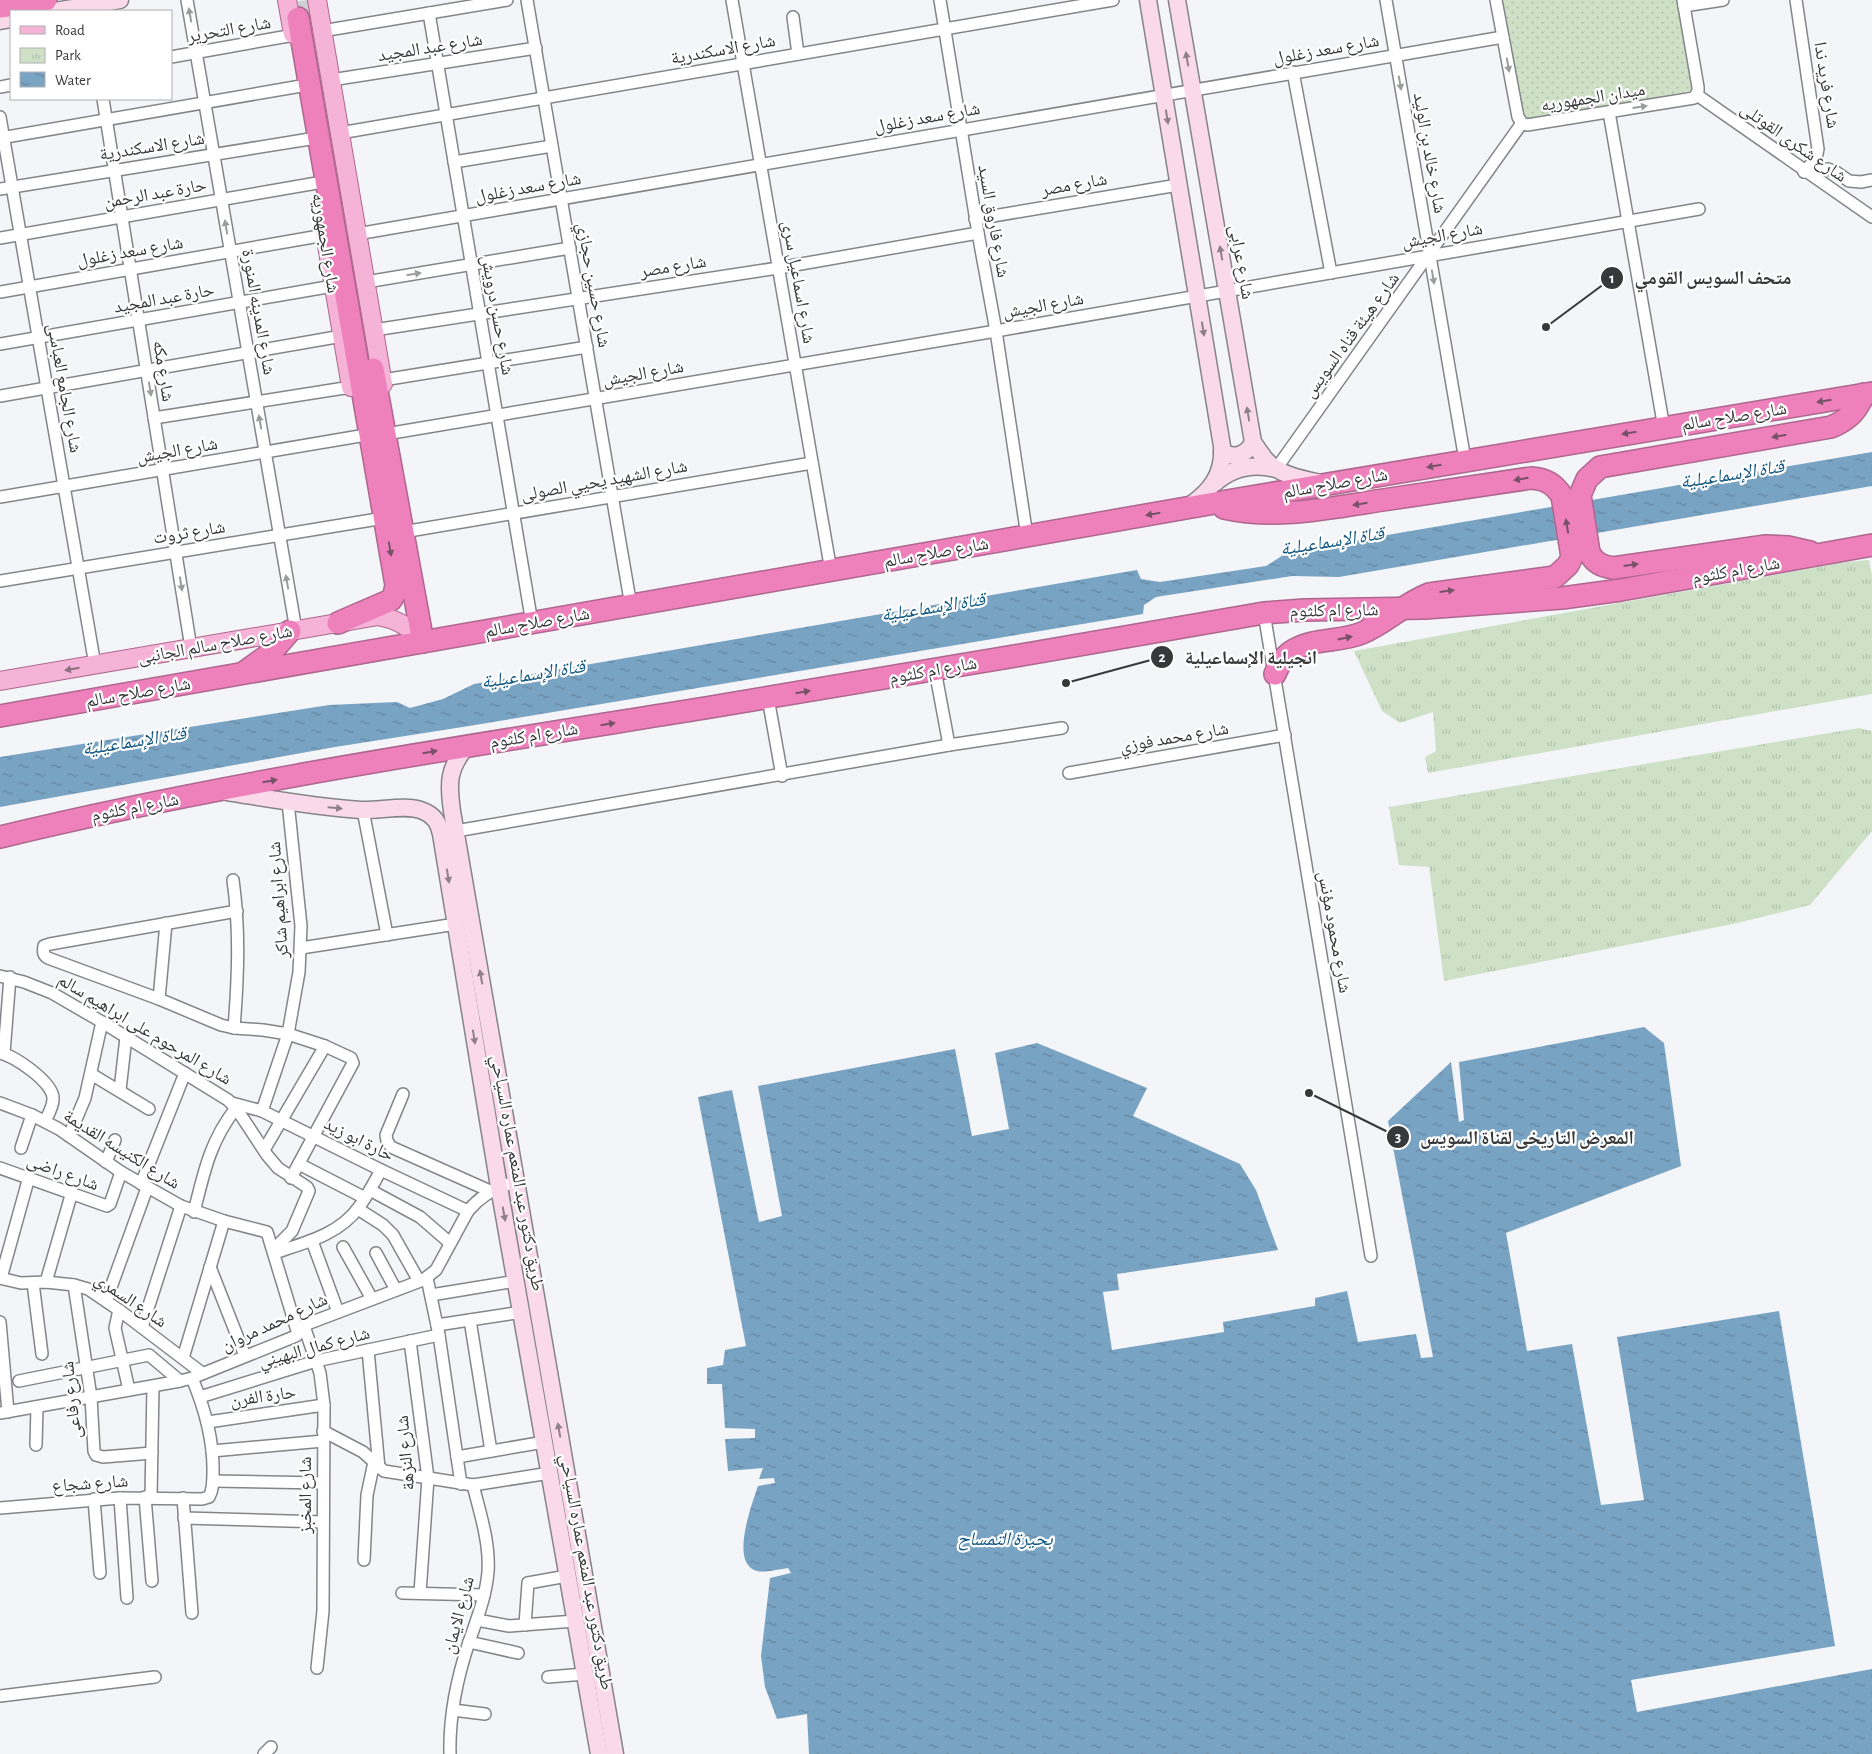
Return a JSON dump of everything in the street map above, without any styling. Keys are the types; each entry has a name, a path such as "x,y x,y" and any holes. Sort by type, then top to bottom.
{"highway":[{"path":"0,7 46,0"},
{"name":"شارع الجمهوريه","path":"301,14 385,478 403,532 424,642"},
{"path":"1571,495 1600,467 1831,427 1849,417 1868,393"},
{"name":"شارع صلاح سالم","path":"0,716 1209,504 1868,393"},
{"name":"شارع الجمهوريه","path":"338,623 391,600 394,595 395,580 384,518 385,478"},
{"path":"1209,504 1232,510 1256,513 1298,512 1531,478 1541,478 1571,495"},
{"path":"1571,495 1581,554"},
{"name":"شارع ام كلثوم","path":"0,837 57,823 218,790 467,746 768,698 1264,613 1305,610 1403,609 1562,598 1621,590 1872,545"},
{"path":"1581,554 1592,558 1604,566 1613,568 1766,546 1799,549 1820,555"},
{"path":"1275,674 1279,664 1294,650 1303,646 1359,634 1383,623 1420,597 1442,591 1555,577 1581,554"},
{"path":"239,674 266,657 293,630"},
{"path":"0,823 57,823"}],"main road":[{"path":"66,10 88,8 120,0"},
{"path":"1148,0 1222,452 1220,472 1214,483 1203,496 1186,508"},
{"name":"شارع عرابى","path":"1177,0 1253,442 1266,461 1276,469 1302,479 1328,485"},
{"name":"شارع الجمهوريه","path":"301,14 331,80 396,460 385,478 368,473 366,468 351,387 301,86 301,14"},
{"path":"1222,452 1231,456 1240,455 1250,448 1253,442"},
{"path":"1214,483 1230,472 1248,466 1276,469"},
{"name":"شارع صلاح سالم الجانبى","path":"0,681 378,616 405,625 424,642"},
{"name":"طريق دكتور عبد المنعم عماره السياحي","path":"467,746 455,762 449,781 452,811 616,1754"},
{"name":"طريق دكتور عبد المنعم عماره السياحي","path":"218,790 288,802 363,810 412,808 424,811 438,823 456,924 494,1189 522,1312 599,1754"}],"street":[{"name":"شارع المدينه المنورة","path":"187,0 279,535 293,630"},
{"name":"شارع التحرير","path":"172,57 196,52 301,14 429,13 450,5 507,0"},
{"name":"شارع حسين حجازي","path":"527,0 632,606"},
{"name":"شارع اسماعيل سرى","path":"732,0 831,571"},
{"name":"شارع فاروق السيد","path":"940,0 975,219 996,331 1027,536"},
{"name":"شارع الاسكندرية","path":"340,133 1113,0"},
{"name":"شارع خالد بن الوليد","path":"1386,0 1465,460"},
{"name":"ميدان الجمهوريه","path":"1496,0 1518,117 1522,123 1531,125 1691,100 1697,95"},
{"path":"1697,95 1698,87 1684,3 1723,0"},
{"name":"شارع فريد ندا","path":"1796,0 1818,149 1816,159 1804,172"},
{"name":"شارع حسن درويش","path":"429,13 532,623"},
{"path":"793,17 798,54"},
{"name":"شارع سعد زغلول","path":"358,234 1503,37"},
{"name":"شارع عبد المجيد","path":"331,80 536,48"},
{"path":"1293,72 1331,272"},
{"path":"2,138 301,86"},
{"name":"شارع شكرى القوتلى","path":"1697,95 1804,172 1872,217"},
{"name":"شارع مكه","path":"103,100 191,648"},
{"path":"1609,112 1664,428"},
{"name":"شارع الجامع العباسى","path":"0,117 2,138 95,665"},
{"name":"شارع هيئة قناه السويس","path":"1276,469 1522,123"},
{"name":"شارع الاسكندرية","path":"0,189 114,169 310,139"},
{"path":"454,162 552,146"},
{"path":"1804,172 1828,169 1849,181 1861,182 1872,180"},
{"name":"حارة عبد الرحمن","path":"0,238 317,183"},
{"name":"شارع مصر","path":"975,219 1178,184"},
{"name":"شارع الجيش","path":"392,433 1699,209"},
{"name":"شارع مصر","path":"374,330 778,268 978,233"},
{"name":"شارع سعد زغلول","path":"0,292 325,235"},
{"path":"366,282 570,248"},
{"name":"حارة عبد المجيد","path":"0,344 333,286"},
{"path":"0,396 342,336"},
{"path":"383,380 587,347"},
{"path":"154,418 351,387"},
{"name":"شارع الجيش","path":"0,497 360,436"},
{"name":"شارع الشهيد يحيي الصولى","path":"403,532 812,463"},
{"name":"شارع ثروت","path":"0,581 384,518"},
{"name":"شارع محمود مؤنس","path":"1264,613 1372,1256"},
{"path":"935,670 949,745"},
{"path":"768,698 782,776"},
{"path":"456,831 782,776 949,745 1062,728"},
{"name":"شارع محمد فوزي","path":"1069,774 1285,735"},
{"name":"شارع ابراهيم شاكر","path":"262,1110 288,1034 296,994 301,948 299,906 288,802"},
{"path":"363,810 387,935"},
{"path":"233,880 237,911 238,960 234,1028"},
{"path":"237,911 50,944 44,946 43,951 44,955 48,958 159,999 221,1025 288,1034 324,1046 353,1061 291,1178"},
{"path":"159,999 166,923"},
{"path":"301,948 456,924"},
{"path":"5,977 2,1053 14,1057 31,1069 51,1092 54,1101 45,1121"},
{"name":"شارع المرحوم على ابراهيم سالم","path":"5,977 52,993 185,1073 234,1106 278,1168 307,1187 309,1193 289,1235 273,1251"},
{"path":"69,1136 81,1111 102,1022"},
{"path":"120,1090 126,1037"},
{"path":"264,1150 324,1046"},
{"path":"106,1301 144,1186 185,1073"},
{"path":"91,1074 149,1109"},
{"path":"403,1094 386,1135 387,1142 391,1147 494,1189"},
{"name":"شارع الكنيسه القديمة","path":"0,1103 45,1121 120,1172 181,1206 194,1212 267,1232 301,1330"},
{"path":"194,1212 209,1153 234,1106"},
{"name":"حارة ابو زيد","path":"234,1106 262,1110 380,1170 468,1211"},
{"path":"21,1148 32,1115"},
{"path":"106,1162 115,1140"},
{"path":"299,1164 420,1216 450,1243"},
{"name":"شارع راضى","path":"0,1168 72,1192 106,1206 109,1205 120,1172"},
{"path":"273,1251 312,1241 332,1231 358,1209 380,1170"},
{"path":"0,1278 29,1177"},
{"path":"423,1279 436,1270 468,1211 475,1203 494,1189 515,1182"},
{"path":"46,1282 72,1192"},
{"path":"142,1327 181,1206"},
{"path":"358,1209 384,1225 393,1235 423,1279 431,1295 461,1484"},
{"path":"183,1358 224,1221"},
{"path":"312,1241 338,1312"},
{"path":"343,1247 372,1299"},
{"path":"376,1253 396,1290"},
{"path":"210,1267 245,1356"},
{"name":"شارع السمري","path":"0,1278 17,1282 46,1282 74,1285 88,1289 183,1358 197,1375"},
{"name":"شارع محمد مروان","path":"4,1413 180,1381 245,1356 338,1312 423,1279"},
{"path":"431,1295 516,1280"},
{"path":"33,1282 42,1354"},
{"name":"شارع رفاعى","path":"74,1285 91,1397 96,1455 103,1457 152,1453"},
{"path":"119,1310 115,1328 129,1390"},
{"name":"شارع كمال البهيني","path":"200,1397 316,1361 410,1341 470,1320 522,1312"},
{"path":"470,1320 491,1451"},
{"path":"0,1322 4,1413"},
{"name":"شارع المخبز","path":"301,1330 316,1361 322,1383 324,1405 324,1611 317,1668"},
{"name":"شارع النزهة","path":"410,1341 428,1478 420,1593"},
{"path":"364,1560 367,1495 377,1465 368,1350"},
{"path":"19,1381 147,1356 151,1356 180,1381"},
{"path":"197,1375 200,1397 208,1422 212,1451 213,1481 323,1483"},
{"path":"152,1581 148,1497 152,1453 153,1386"},
{"name":"حارة الفرن","path":"208,1422 324,1405"},
{"path":"36,1406 36,1445"},
{"path":"212,1451 323,1436 363,1452 384,1471 461,1484 474,1485 550,1473"},
{"path":"457,1457 544,1442"},
{"name":"شارع شجاع","path":"0,1508 94,1499 148,1497 206,1499 211,1494 213,1481"},
{"name":"شارع الايمان","path":"450,1754 449,1728 469,1642 484,1595 487,1576 488,1556 474,1485"},
{"path":"120,1498 127,1598"},
{"path":"183,1498 192,1613"},
{"path":"94,1499 100,1573"},
{"path":"184,1518 323,1522"},
{"path":"525,1625 528,1583 567,1576"},
{"path":"402,1593 484,1595"},
{"path":"477,1620 509,1626 575,1621"},
{"path":"469,1642 518,1653"},
{"path":"548,1677 585,1674"},
{"path":"0,1696 155,1677"},
{"path":"453,1710 485,1714"}],"green space":[{"path":"1502,0 1677,0 1695,90 1525,122"},
{"path":"1869,560 1872,576 1872,694 1428,773 1425,757 1436,751 1433,712 1400,723 1382,711 1354,651 1846,562"},
{"path":"1859,728 1872,731 1872,831 1810,905 1733,924 1444,981 1429,867 1399,865 1389,807"}],"water":[{"name":"قناة الإسماعيلية","path":"1872,452 1872,486 1339,577 1292,576 1156,597 1144,605 1143,614 335,747 0,807 0,757 329,705 397,702 410,708 443,699 474,684 1137,570 1141,579 1160,582 1266,566 1288,552"},
{"name":"بحيرة التمساح","path":"1644,1027 1664,1043 1681,1166 1506,1233 1527,1351 1572,1344 1601,1505 1644,1500 1617,1337 1779,1311 1835,1646 1631,1680 1637,1712 1872,1669 1872,1754 809,1754 807,1714 777,1719 765,1687 761,1656 770,1578 791,1573 788,1568 757,1571 749,1566 744,1557 745,1533 758,1486 775,1483 774,1478 759,1479 763,1468 728,1471 725,1439 755,1438 755,1429 725,1428 722,1384 707,1384 707,1368 723,1365 725,1350 746,1346 698,1097 732,1090 759,1222 782,1216 758,1086 955,1049 972,1136 1009,1129 995,1053 1037,1043 1147,1088 1133,1116 1240,1164 1256,1190 1278,1250 1117,1274 1119,1290 1103,1292 1112,1350 1224,1332 1223,1322 1315,1306 1315,1298 1347,1291 1358,1342 1416,1334 1421,1358 1433,1357 1388,1121 1451,1062 1459,1122 1464,1120 1459,1062"}],"tunnel":[{"path":"308,0 310,19"}],"place":[{"name":"متحف السويس القومي","path":"1546,327"},
{"name":"انجيلية الإسماعيلية","path":"1066,683"},
{"name":"المعرض التاريخى لقناة السويس","path":"1309,1093"}]}
